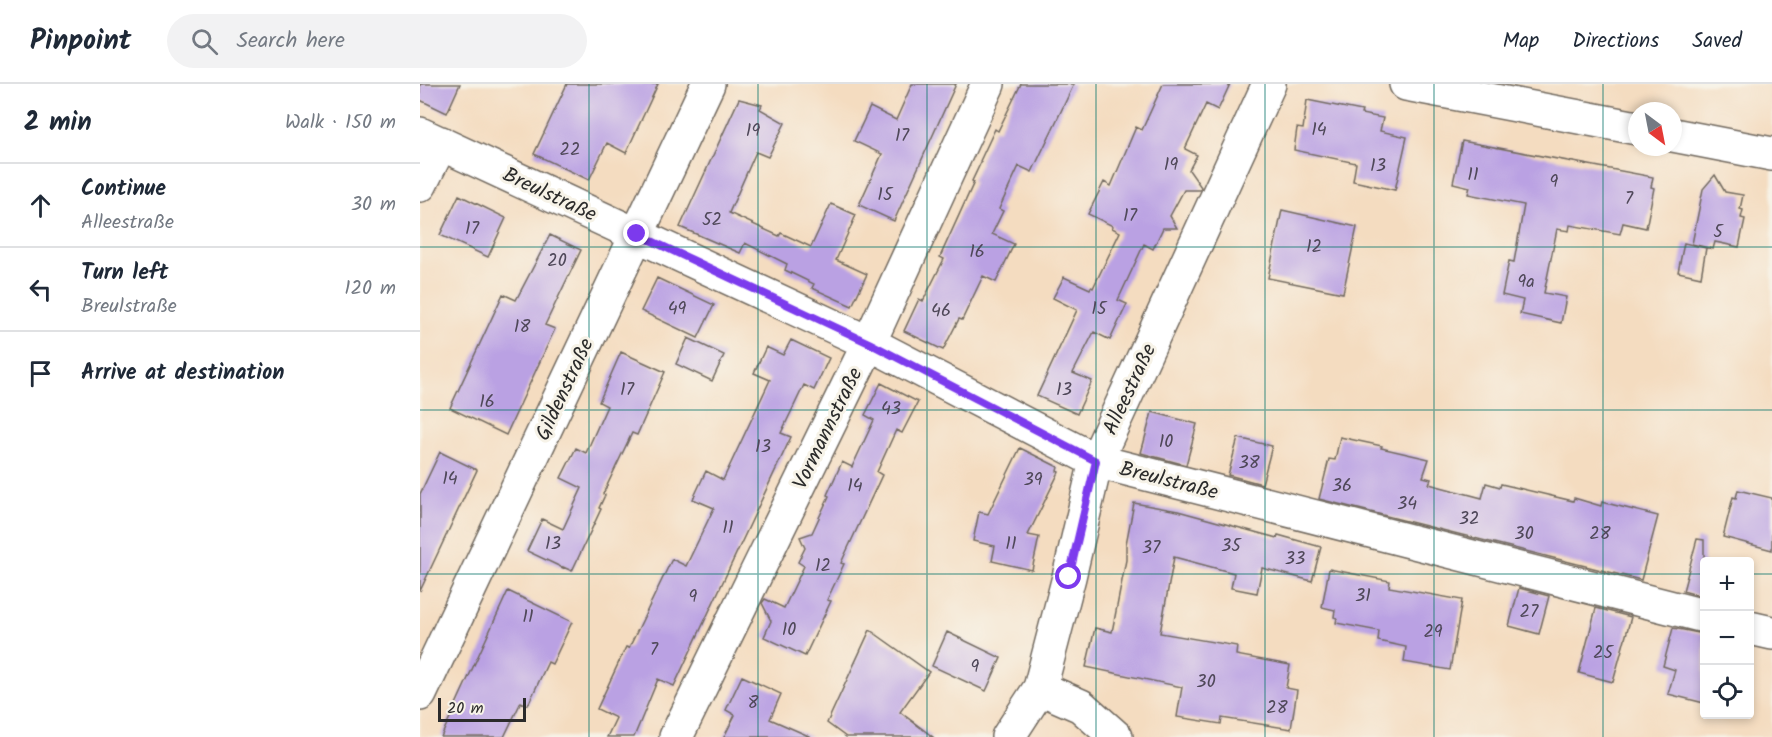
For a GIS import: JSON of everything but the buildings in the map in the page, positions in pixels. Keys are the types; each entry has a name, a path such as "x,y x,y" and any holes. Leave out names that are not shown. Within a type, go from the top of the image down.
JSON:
{"street":[{"name":"Gildenstraße","path":"420,694 708,84"},
{"name":"Vormannstraße","path":"676,737 869,343 988,84"},
{"name":"Alleestraße","path":"1008,737 1040,688 1096,461 1269,84"},
{"path":"1406,84 1628,126"},
{"path":"1682,137 1772,154"},
{"name":"Breulstraße","path":"430,138 869,343 1096,461 1700,615"},
{"path":"420,185 430,138"},
{"path":"1754,629 1772,633"},
{"path":"1040,688 1081,706 1116,737"}],"route":[{"path":"637,234 869,343 1096,461 1069,577"}]}
